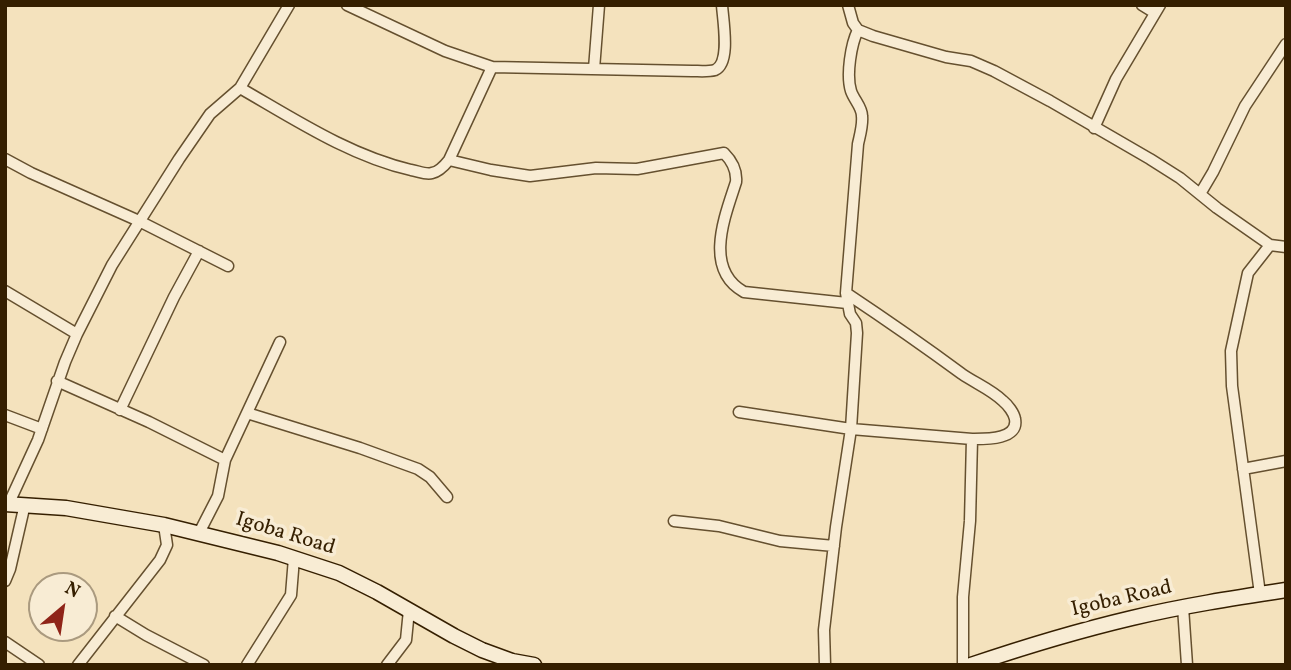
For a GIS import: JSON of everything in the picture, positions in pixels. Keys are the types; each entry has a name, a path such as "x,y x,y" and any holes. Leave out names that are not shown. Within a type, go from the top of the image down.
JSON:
{"street":[{"path":"7,504 41,429 77,334 112,265 210,114 240,88 289,5"},
{"path":"347,5 445,51 492,67 713,71 722,65 725,54 722,5"},
{"path":"594,69 599,5"},
{"path":"848,5 858,30 946,57 971,61 994,71 1051,101 1180,178 1270,246 1286,247"},
{"path":"1094,128 1116,79 1158,9 1142,5"},
{"path":"825,665 824,631 851,429 857,333 846,298 858,144 863,120 849,83 852,47 858,30"},
{"path":"1200,194 1245,106 1286,44"},
{"path":"240,88 354,149 393,166 433,173 449,160 492,67"},
{"path":"449,160 530,176 596,168 637,169 724,153 737,175 720,234 720,253 722,264 734,286 752,293 846,298 1002,400 1015,417 1015,426 1003,436 972,439 851,429 739,412"},
{"path":"5,159 228,266"},
{"path":"1260,594 1232,386 1231,351 1248,273 1270,246"},
{"path":"120,410 199,251"},
{"path":"5,291 77,334"},
{"path":"199,533 218,496 225,460 280,342"},
{"path":"57,381 225,460"},
{"path":"247,413 418,469 430,477 447,497"},
{"path":"5,415 41,429"},
{"path":"963,665 963,597 970,521 972,439"},
{"path":"1244,469 1286,461"},
{"name":"Igoba Road","path":"7,504 65,508 164,525 294,558 339,573 482,650 512,662 534,665"},
{"path":"5,580 25,504"},
{"path":"674,521 719,526 780,541 834,546"},
{"path":"78,665 160,559 167,545 164,525"},
{"path":"247,665 291,595 294,558"},
{"name":"Igoba Road","path":"971,665 1030,645 1132,618 1286,590"},
{"path":"1182,607 1187,665"},
{"path":"387,665 406,640 409,610"},
{"path":"115,616 204,665"},
{"path":"5,642 39,665"}]}
